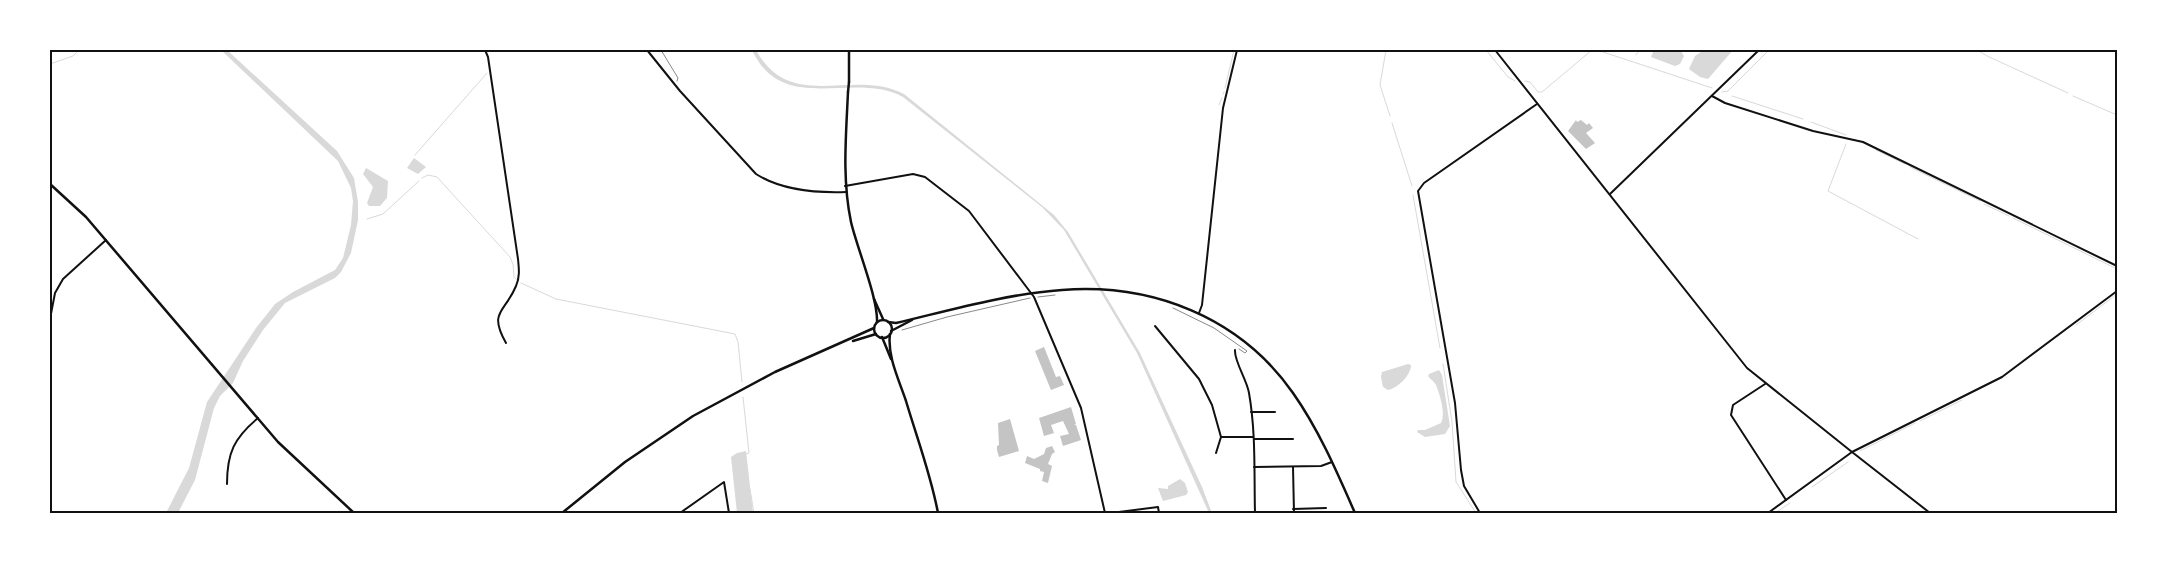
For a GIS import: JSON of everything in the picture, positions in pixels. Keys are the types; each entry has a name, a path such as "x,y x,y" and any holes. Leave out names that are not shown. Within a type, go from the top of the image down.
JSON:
{"main road":[{"path":"562,513 625,462 693,416 775,372 874,328 877,322 871,291 851,222 846,192 849,50"},
{"path":"50,184 86,217 291,455 354,513"},
{"path":"877,322 921,317 1032,296 1092,288 1110,289 1156,297 1198,313 1236,336 1278,374 1304,409 1332,462 1355,513"},
{"path":"871,291 883,320"},
{"path":"882,337 921,317"},
{"path":"888,322 890,332 888,342 938,513"},
{"path":"874,328 876,334"},
{"path":"837,346 876,334 882,337 895,367"}],"street":[{"path":"485,50 488,57 518,259 519,277 515,288 498,317 498,326 506,343"},
{"path":"647,50 676,86 761,177 794,188 846,192"},
{"path":"1198,313 1202,305 1224,108 1238,50"},
{"path":"1495,50 1746,368 1930,513"},
{"path":"1610,194 1759,50"},
{"path":"1712,96 1725,103 1813,131 1863,142 2117,266"},
{"path":"1480,513 1464,486 1455,404 1418,191 1424,183 1538,104"},
{"path":"846,186 912,174 926,177 969,211 1032,296 1061,357 1081,408 1105,513"},
{"path":"50,319 55,294 63,279 106,240"},
{"path":"1768,513 1852,452 2002,377 2117,291"},
{"path":"1155,326 1200,379 1210,398 1221,438 1216,453"},
{"path":"1235,350 1249,391 1254,438 1255,513"},
{"path":"1766,384 1733,406 1731,414 1786,500"},
{"path":"1251,412 1275,412"},
{"path":"227,484 227,462 232,448 258,418"},
{"path":"1221,438 1293,439"},
{"path":"1254,467 1321,466 1332,462"},
{"path":"1293,467 1294,513"},
{"path":"680,513 724,482 729,513"},
{"path":"1111,513 1158,506 1159,513"},
{"path":"1294,509 1326,508"}],"path":[{"path":"661,50 678,78 676,86"},
{"path":"899,331 1032,296"},
{"path":"1168,306 1214,328 1247,351 1245,353 1238,349 1235,350"}],"shaded area":[{"path":"221,50 227,50 337,151 354,178 358,202 358,220 351,253 341,272 335,278 285,303 263,330 243,361 233,383 220,396 214,408 195,480 178,513 166,513 189,468 207,402 256,328 275,304 293,292 335,270 343,258 351,225 353,201 351,188 338,161"},
{"path":"752,50 756,50 770,69 787,80 805,85 884,87 904,94 1054,215 1068,232 1140,353 1202,487 1212,513 1209,513 1137,353 1064,230 1042,207 903,97 884,90 800,87 782,82 765,70"},
{"path":"1654,50 1680,50 1684,56 1680,64 1675,66 1651,57"},
{"path":"1704,50 1733,50 1708,79 1700,77 1689,69 1695,56"},
{"path":"414,158 426,167 418,174 407,168"},
{"path":"366,168 388,181 387,198 380,206 369,206 367,203 373,187 363,174"},
{"path":"1408,364 1411,365 1409,373 1400,384 1388,390 1383,387 1382,372"},
{"path":"1439,370 1442,375 1450,426 1445,434 1425,437 1417,432 1418,430 1425,430 1441,423 1442,419 1443,410 1439,394 1435,384 1428,376"},
{"path":"746,451 753,513 737,513 731,457"},
{"path":"1180,479 1185,483 1188,492 1186,495 1163,501 1158,488 1168,489 1168,486"}],"building":[{"path":"1576,120 1577,122 1581,120 1587,125 1589,123 1593,128 1586,133 1595,143 1586,149 1568,131"},
{"path":"1044,347 1056,377 1060,376 1064,385 1051,390 1035,351"},
{"path":"1071,407 1076,424 1074,425 1076,425 1081,440 1063,446 1060,436 1069,434 1063,421 1051,425 1054,433 1044,436 1039,418"},
{"path":"1010,419 1019,451 999,457 997,450 999,445 998,423"},
{"path":"1052,446 1055,452 1052,454 1048,464 1052,466 1048,483 1042,481 1044,472 1025,463 1027,456 1034,459 1044,454 1046,448"}],"waterway":[{"path":"50,64 73,56 79,50"},
{"path":"1225,88 1234,50"},
{"path":"1386,50 1380,85 1390,116"},
{"path":"1486,50 1508,77 1515,81"},
{"path":"1525,81 1530,82 1538,92 1542,92 1592,50"},
{"path":"1636,55 1640,50"},
{"path":"1722,92 1728,91 1769,50"},
{"path":"1977,50 2068,93"},
{"path":"1603,52 1712,88"},
{"path":"415,155 487,73"},
{"path":"1732,96 1803,119"},
{"path":"2073,96 2117,115"},
{"path":"1219,105 1222,98"},
{"path":"1811,122 1846,135"},
{"path":"1392,123 1412,186"},
{"path":"1846,144 1828,191 1918,239"},
{"path":"1876,150 1905,164"},
{"path":"1910,167 1980,201"},
{"path":"422,178 428,175 437,177 510,257 513,264 514,277 517,280"},
{"path":"367,219 383,214 419,181"},
{"path":"1413,195 1440,348"},
{"path":"1984,204 2009,216"},
{"path":"2013,218 2117,269"},
{"path":"521,283 556,299 735,334 738,342 742,382"},
{"path":"2076,325 2117,294"},
{"path":"1443,364 1452,422 1456,482 1476,513"},
{"path":"743,397 749,453 746,454"},
{"path":"1920,421 1962,400"},
{"path":"1860,451 1915,423"},
{"path":"1812,487 1848,462"},
{"path":"750,489 754,513"},
{"path":"1775,513 1790,503"}]}
